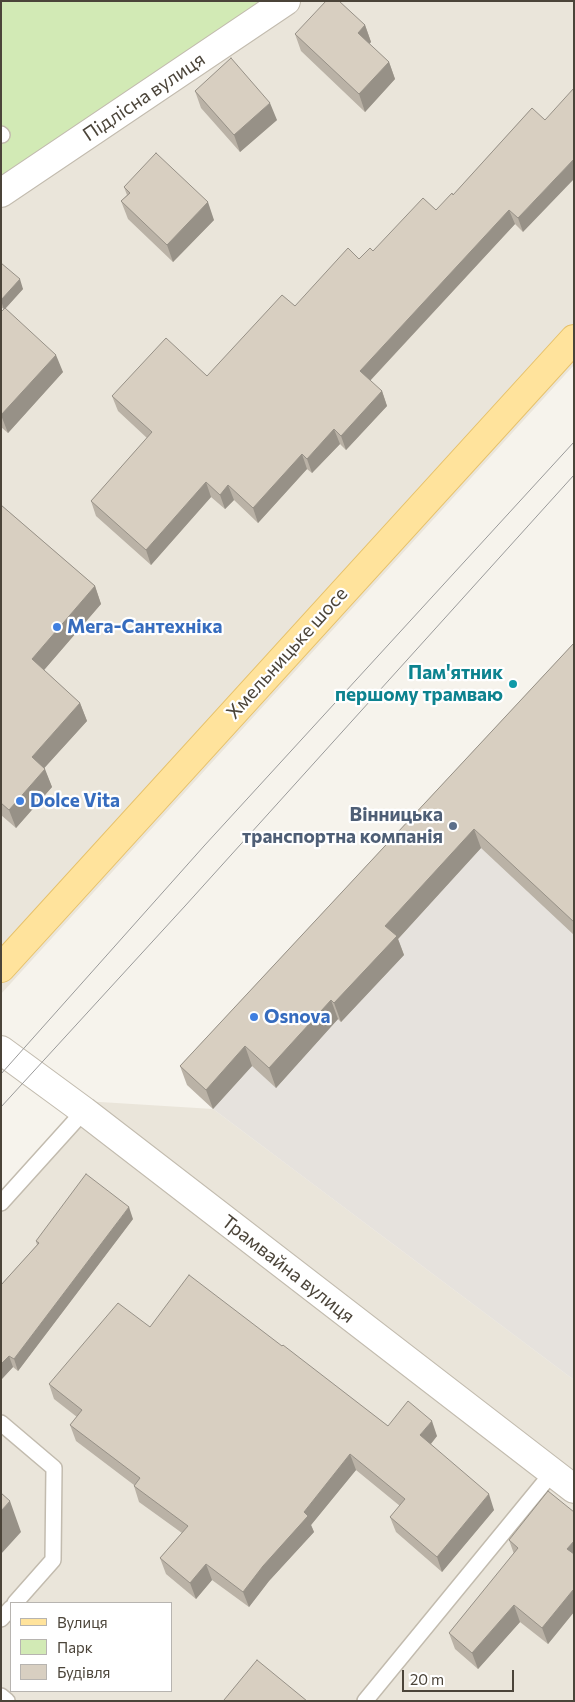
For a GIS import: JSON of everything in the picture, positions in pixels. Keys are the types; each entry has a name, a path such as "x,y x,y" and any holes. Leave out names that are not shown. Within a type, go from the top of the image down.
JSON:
{"main road":[{"name":"Хмельницьке шосе","path":"1,968 574,338"}],"street":[{"name":"Підлісна вулиця","path":"1,193 286,1"},
{"name":"Трамвайна вулиця","path":"1,1050 84,1111 574,1489"}],"lane":[{"path":"1,1202 84,1111"},
{"path":"1,1423 54,1468 53,1560 16,1602"},
{"path":"365,1701 552,1473"},
{"path":"1,1619 10,1609"},
{"path":"1,1696 7,1701"}],"shaded area":[{"path":"286,1 574,1 574,365 1,994 1,193"},
{"path":"574,669 574,1380 213,1109"},
{"path":"84,1101 213,1109 574,1380 574,1701 1,1701 1,1194"}],"green space":[{"path":"1,1 286,1 1,193"}],"building":[{"path":"326,1 339,1 365,25 358,33 389,62 359,94 295,34"},
{"path":"231,58 270,103 234,135 195,91"},
{"path":"574,88 574,159 518,218 509,210 360,371 382,391 341,436 334,429 307,459 302,454 253,508 228,485 220,495 206,482 146,550 91,501 152,432 112,396 166,338 207,376 282,295 295,306 348,248 359,259 370,248 373,251 423,198 436,210 452,193 453,195 532,108 545,120"},
{"path":"156,153 208,202 167,245 121,201 130,193 124,187"},
{"path":"1,263 20,279 1,300"},
{"path":"5,308 56,355 1,415 1,312"},
{"path":"1,505 95,586 32,659 80,703 32,757 45,769 9,810 1,803"},
{"path":"574,643 574,922 474,829 385,926 397,936 334,1003 331,1000 269,1068 245,1046 206,1090 180,1066"},
{"path":"86,1174 129,1207 14,1359 9,1356 1,1364 1,1285 39,1243 36,1241"},
{"path":"189,1275 388,1426 408,1401 432,1421 420,1435 489,1494 437,1557 390,1517 405,1499 350,1454 304,1512 308,1516 263,1566 243,1592 206,1564 190,1583 160,1558 188,1526 134,1486 140,1478 70,1425 82,1410 49,1384 118,1303 150,1327"},
{"path":"548,1491 574,1512 574,1541 567,1549 574,1554 574,1591 542,1628 514,1605 472,1653 449,1633 518,1548 509,1540"},
{"path":"1,1493 10,1501 1,1511"},
{"path":"257,1660 307,1701 225,1701"}],"tram line":[{"path":"1,1074 204,846 574,442"},
{"path":"1,1107 574,475"}],"place":[{"name":"Мега-Сантехніка","path":"57,627"},
{"name":"Пам'ятник першому трамваю","path":"513,684"},
{"name":"Dolce Vita","path":"20,801"},
{"name":"Вінницька транспортна компанія","path":"453,826"},
{"name":"Osnova","path":"254,1017"}]}
